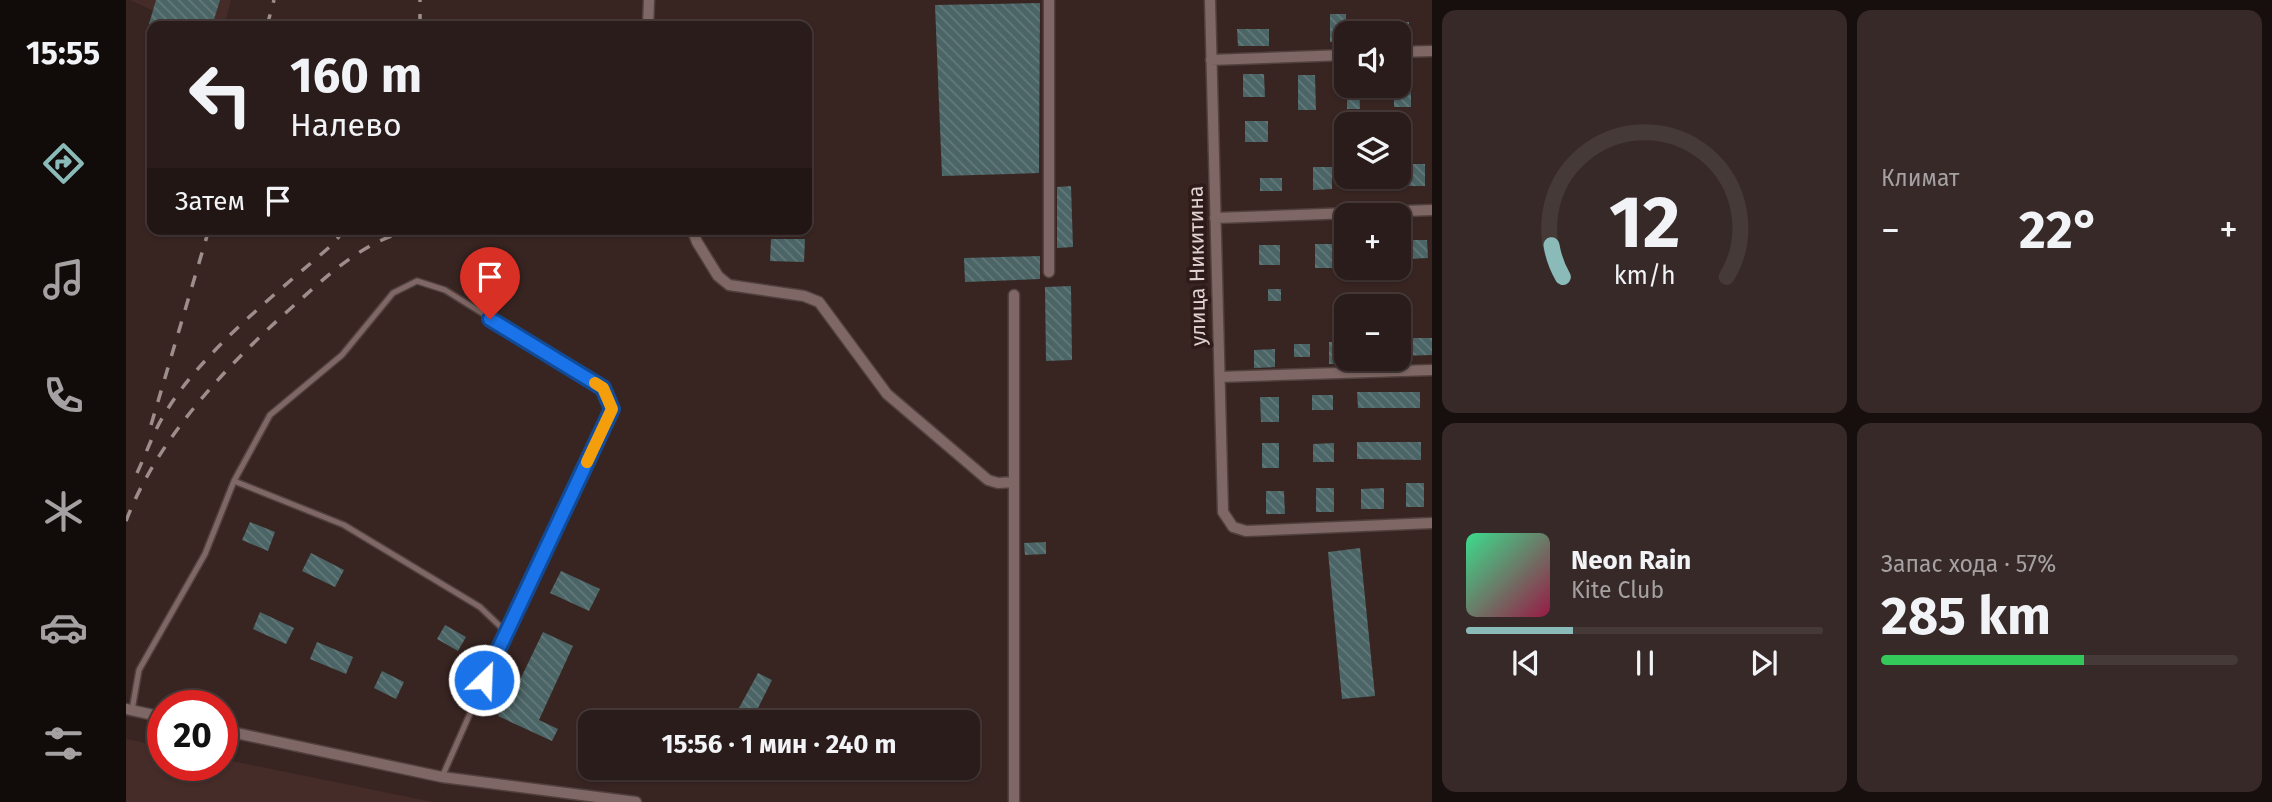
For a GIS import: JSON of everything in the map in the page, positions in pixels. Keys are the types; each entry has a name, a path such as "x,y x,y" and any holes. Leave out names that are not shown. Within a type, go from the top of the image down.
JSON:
{"street":[{"path":"648,21 649,0"},
{"path":"1049,0 1049,272"},
{"name":"улица Никитина","path":"1210,0 1223,512 1233,527 1247,531 1432,523"},
{"path":"1411,52 1432,51"},
{"path":"1211,60 1334,55"},
{"path":"1215,218 1432,210"},
{"path":"694,235 718,276 729,285 804,296 819,302 887,394 988,480 999,483 1014,482"},
{"path":"1014,295 1014,802"},
{"path":"1220,377 1432,370"},
{"path":"129,710 147,714"},
{"path":"238,733 442,777 636,802"}],"lane":[{"path":"129,710 139,670 205,554 234,481 270,415 342,355 393,293 417,281 445,290 603,388 612,409 506,632 442,777"},
{"path":"234,481 344,525 480,607 506,632"}],"shaded area":[{"path":"130,0 231,0 225,21 176,21"},
{"path":"126,739 147,744 147,781 238,781 238,762 433,802 126,802"}],"building":[{"path":"156,0 220,0 214,21 150,21"},
{"path":"1040,3 1039,173 942,176 935,5"},
{"path":"1330,14 1346,14 1346,21 1334,21 1334,42 1330,42"},
{"path":"1237,29 1269,29 1269,46 1238,46"},
{"path":"1243,74 1264,74 1265,97 1243,97"},
{"path":"1298,75 1315,75 1316,110 1298,110"},
{"path":"1347,98 1360,98 1360,109 1347,109"},
{"path":"1394,98 1411,98 1411,107 1394,107"},
{"path":"1245,121 1268,121 1268,142 1245,142"},
{"path":"1411,164 1425,164 1425,186 1411,186"},
{"path":"1313,167 1332,167 1332,189 1313,190"},
{"path":"1260,178 1282,178 1282,191 1260,191"},
{"path":"1071,186 1073,247 1057,248 1057,187"},
{"path":"771,239 805,239 804,262 770,261"},
{"path":"1411,240 1427,240 1428,258 1411,259"},
{"path":"1315,244 1334,244 1334,268 1315,268"},
{"path":"1259,245 1280,245 1280,265 1259,265"},
{"path":"1040,256 1040,279 965,282 964,258"},
{"path":"1071,286 1072,360 1046,361 1045,287"},
{"path":"1268,289 1281,289 1281,301 1268,301"},
{"path":"1411,338 1432,338 1432,355 1411,356"},
{"path":"1329,342 1334,342 1334,364 1329,364"},
{"path":"1294,344 1310,344 1310,357 1294,357"},
{"path":"1275,349 1275,367 1254,368 1254,350"},
{"path":"1357,392 1420,392 1420,408 1358,408"},
{"path":"1312,395 1333,395 1333,410 1312,410"},
{"path":"1260,397 1279,397 1279,422 1261,422"},
{"path":"1357,442 1421,442 1421,460 1357,459"},
{"path":"1262,443 1279,443 1279,468 1262,468"},
{"path":"1334,443 1334,462 1313,462 1313,444"},
{"path":"1406,483 1424,483 1424,507 1406,507"},
{"path":"1316,488 1334,488 1334,512 1316,512"},
{"path":"1384,488 1384,509 1361,509 1361,489"},
{"path":"1266,491 1284,491 1285,514 1266,514"},
{"path":"250,522 275,532 268,551 242,540"},
{"path":"1046,542 1046,554 1025,555 1024,543"},
{"path":"1360,548 1375,696 1342,699 1328,552"},
{"path":"311,553 344,570 335,587 302,571"},
{"path":"561,571 600,589 589,611 550,593"},
{"path":"260,612 294,628 286,644 253,629"},
{"path":"445,625 466,637 458,651 437,639"},
{"path":"543,632 573,646 539,720 558,729 552,741 498,716 513,684 517,686"},
{"path":"317,642 353,657 346,674 310,659"},
{"path":"382,671 404,682 396,699 374,688"},
{"path":"758,673 772,680 758,708 761,710 738,710"}],"railway":[{"path":"268,21 274,0"},
{"path":"420,0 420,21"},
{"path":"151,425 207,235"},
{"path":"137,473 164,415 198,369 241,324 340,235"},
{"path":"126,521 157,459 177,429 223,374 273,324 346,261 394,235"}],"slow traffic":[{"path":"587,462 612,409 603,388 595,383"}],"route":[{"path":"484,680 612,409 603,388 490,319"}]}
